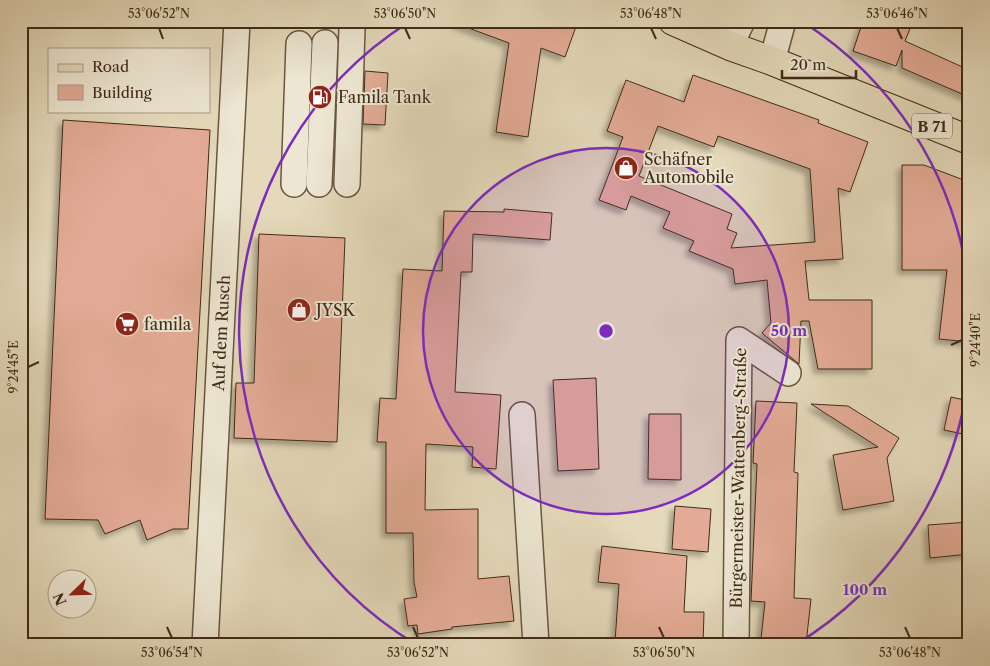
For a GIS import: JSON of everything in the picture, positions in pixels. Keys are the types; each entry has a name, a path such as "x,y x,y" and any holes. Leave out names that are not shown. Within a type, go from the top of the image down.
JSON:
{"main road":[{"name":"B 71","path":"673,21 730,46 969,140"}],"street":[{"name":"Auf dem Rusch","path":"204,645 237,21"},
{"path":"730,46 742,21"},
{"path":"772,61 783,21"},
{"path":"347,184 352,28"},
{"path":"319,184 324,43"},
{"path":"294,184 299,44"},
{"name":"Bürgermeister-Wattenberg-Straße","path":"736,645 739,340 788,373"},
{"path":"522,414 536,645"}],"building":[{"path":"456,21 578,21 565,57 541,48 528,137 496,132 509,43 455,23"},
{"path":"863,21 871,21 889,27 891,21 913,21 905,41 969,70 969,97 902,68 902,50 896,66 853,51"},
{"path":"365,71 388,73 385,125 363,124"},
{"path":"693,75 819,120 818,123 868,142 850,192 838,188 843,259 805,261 809,300 872,300 872,369 818,369 809,321 801,321 799,364 762,333 771,323 767,280 735,284 733,269 689,251 694,241 663,228 670,212 631,196 626,210 599,200 623,137 607,131 626,80 684,102","holes":["658,126 714,147 718,136 810,169 815,242 731,248 737,233 727,229 732,214 639,176"]},
{"name":"famila","path":"63,120 210,130 188,529 173,529 147,540 140,520 105,534 98,520 45,519"},
{"path":"902,165 924,165 969,182 969,342 939,339 947,270 902,270"},
{"path":"504,209 552,213 550,240 473,234 472,272 461,272 455,392 501,395 496,469 472,467 473,447 426,444 425,510 478,509 478,579 509,576 514,621 452,627 452,629 418,634 417,625 408,626 404,599 417,597 414,582 413,533 386,533 386,442 377,442 380,398 396,399 403,269 442,271 444,211 504,212"},
{"name":"JYSK","path":"259,234 345,238 337,442 234,438 236,383 254,383"},
{"path":"596,378 599,469 558,471 553,380"},
{"path":"951,397 969,401 963,434 944,430"},
{"path":"756,401 797,403 794,472 798,473 794,598 811,599 806,644 761,639 765,602 751,601 757,464 753,463"},
{"path":"811,404 848,406 899,438 887,458 894,501 843,510 833,455 878,447"},
{"path":"649,414 681,414 681,480 648,479"},
{"path":"675,506 711,509 708,552 672,549"},
{"path":"969,522 969,554 930,558 928,525"},
{"path":"602,546 687,556 684,612 704,612 703,645 644,645 615,642 619,584 598,582"}],"place":[{"name":"Famila Tank","path":"320,97"},
{"name":"Schäfner Automobile","path":"626,168"},
{"name":"JYSK","path":"299,310"},
{"name":"famila","path":"127,324"}]}
